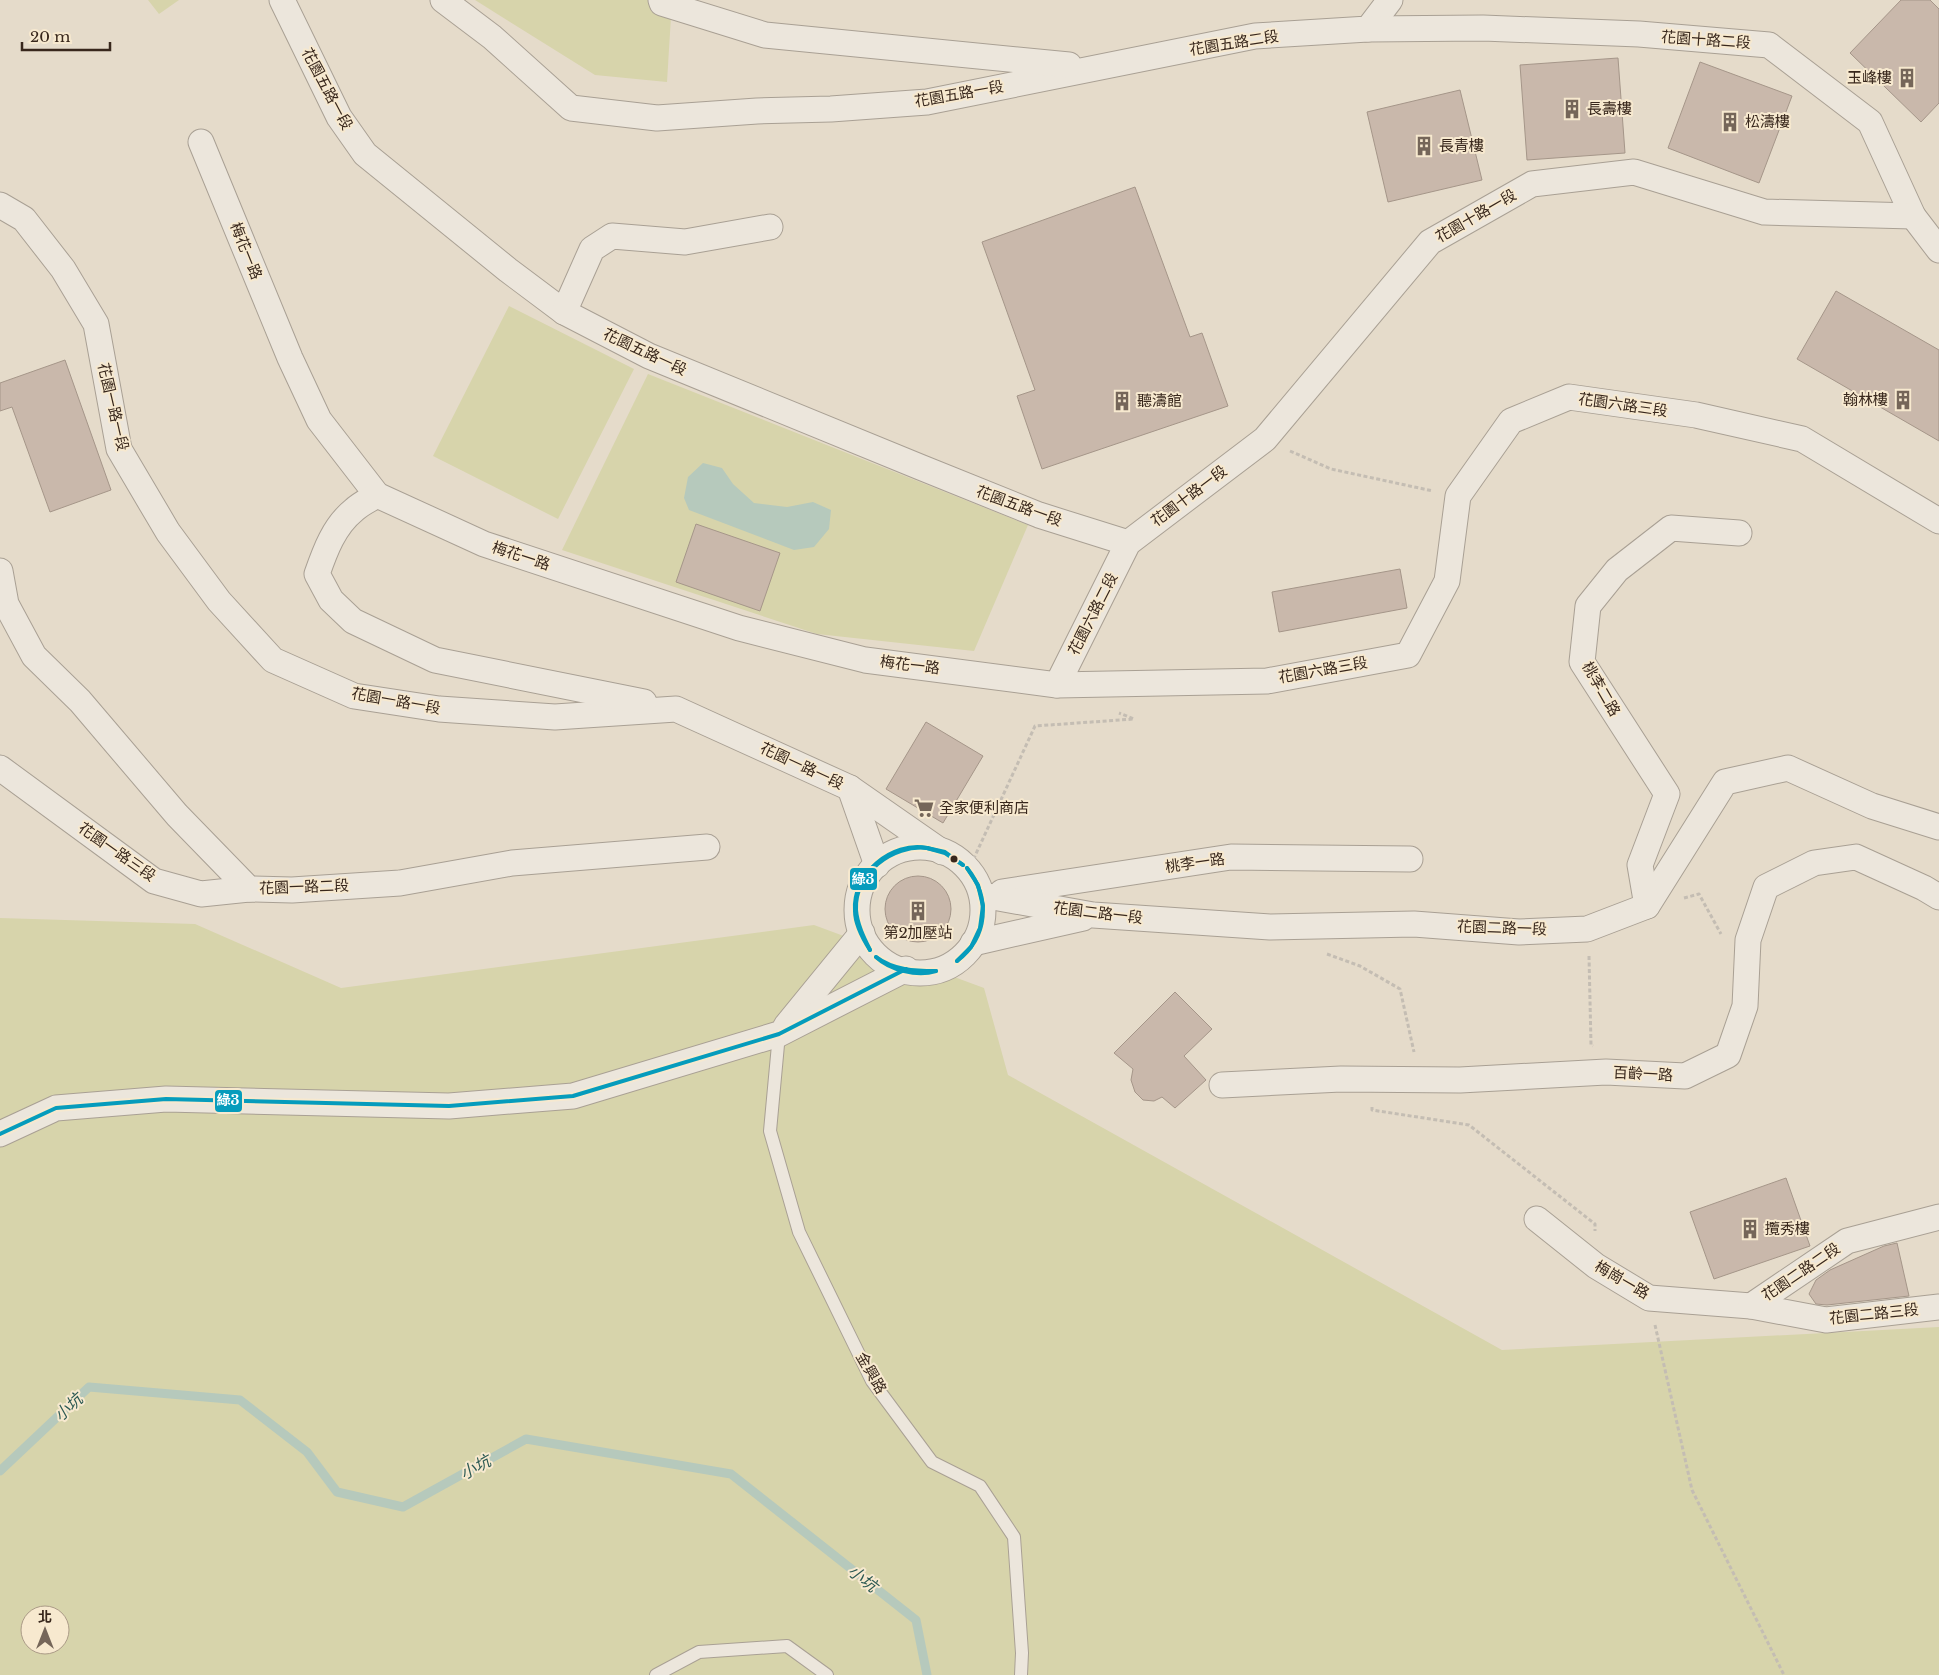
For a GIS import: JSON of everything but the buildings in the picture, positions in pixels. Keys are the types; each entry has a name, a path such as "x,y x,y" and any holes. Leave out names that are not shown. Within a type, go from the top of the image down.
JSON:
{"street":[{"name":"花園五路一段","path":"282,0 338,118 365,154 508,270 564,312 649,356 920,468 1039,515 1128,543"},
{"name":"花園五路一段","path":"443,0 492,37 571,108 657,118 927,102 1095,68"},
{"path":"661,0 662,3 765,35 1095,68"},
{"path":"1368,29 1390,0"},
{"name":"花園十路二段","path":"1368,29 1483,28 1639,34 1769,45 1870,122 1912,216 1939,250"},
{"name":"花園五路二段","path":"1095,68 1255,36 1368,29"},
{"name":"梅花一路","path":"201,142 290,358 319,420 377,495 484,544 739,628 865,660 1057,685"},
{"name":"花園十路一段","path":"1128,543 1265,440 1430,242 1532,184 1634,172 1764,212 1912,216"},
{"name":"花園一路一段","path":"0,205 24,219 63,269 96,324 119,449 168,532 219,601 272,660 354,696 439,709 555,717 676,709 850,788 942,852"},
{"path":"564,312 592,249 612,236 685,242 770,227"},
{"name":"花園六路三段","path":"1057,685 1267,681 1408,655 1447,581 1458,496 1511,421 1569,398 1696,415 1802,440 1939,521"},
{"path":"377,495 353,510 336,530 324,551 317,574 331,600 353,621 435,660 676,709"},
{"name":"桃李二路","path":"1647,906 1640,865 1667,794 1582,662 1588,606 1617,570 1671,528 1739,533"},
{"name":"花園六路二段","path":"1057,685 1128,543"},
{"name":"花園一路二段","path":"0,571 6,604 34,656 80,701 177,816 249,889 292,890 400,883 512,863 707,847"},
{"name":"花園一路三段","path":"0,768 154,881 201,894 249,889"},
{"path":"1647,906 1725,782 1788,768 1872,806 1939,827"},
{"path":"850,788 877,865"},
{"path":"925,846 957,858 968,871 976,880 982,895 984,910 981,928 961,959 945,969 926,974 886,965 871,952 855,915 856,896 863,878 890,853 907,847 925,846"},
{"name":"桃李一路","path":"982,895 1231,858 1410,859"},
{"name":"百齡一路","path":"1222,1085 1341,1078 1460,1080 1606,1072 1684,1076 1728,1055 1745,1006 1748,940 1766,887 1814,863 1856,858 1939,897"},
{"name":"花園二路一段","path":"982,895 1093,915 1270,927 1414,924 1520,932 1587,929 1647,906"},
{"path":"973,943 1093,915"},
{"path":"779,1034 862,933"},
{"path":"0,1134 56,1108 166,1099 449,1106 573,1096 779,1034 906,970"},
{"name":"花園二路二段","path":"1751,1306 1847,1241 1939,1217"},
{"name":"梅崗一路","path":"1537,1220 1596,1266 1649,1298 1751,1306"},
{"name":"花園二路三段","path":"1751,1306 1826,1320 1939,1307"}],"lane":[{"name":"金興路","path":"779,1034 770,1131 799,1232 872,1381 932,1462 980,1486 1014,1537 1022,1654 1021,1675"},
{"path":"656,1675 699,1652 787,1646 827,1675"}],"path":[{"path":"1265,440 1331,469 1458,496"},
{"path":"968,871 1035,726 1134,719 1117,712"},
{"path":"1647,906 1700,894 1723,937"},
{"path":"1319,951 1360,966 1400,989 1415,1055 1417,1080"},
{"path":"1589,955 1591,1045 1598,1050"},
{"path":"1374,1079 1372,1110 1469,1125 1595,1224 1596,1266"},
{"path":"1649,1298 1692,1490 1784,1675"}],"shaded area":[{"path":"148,0 179,0 159,14"},
{"path":"475,0 672,0 667,82 595,75"},
{"path":"509,306 634,369 558,519 433,456"},
{"path":"648,374 1028,525 974,651 817,634 562,550"},
{"path":"703,463 722,468 733,484 754,503 787,507 813,502 831,510 829,529 814,547 794,550 689,510 684,498 688,477"},
{"path":"0,918 195,924 341,988 814,925 984,988 1008,1075 1502,1350 1939,1327 1939,1675 0,1675"}],"waterway":[{"name":"小坑","path":"0,1471 89,1387 240,1400 307,1452 337,1492 403,1507 526,1439 731,1474 916,1620 927,1675"}],"transit line":[{"name":"綠3","path":"870,950 855,916 856,897 860,885 867,873 888,855 914,847 927,848"},
{"name":"綠3","path":"870,950 861,931 856,910 861,884 869,873 889,856 914,848 927,848"},
{"name":"綠3","path":"927,848 945,852 963,865"},
{"name":"綠3","path":"927,848 945,853 963,865"},
{"name":"綠3","path":"957,961 971,947 980,928 983,906 978,885 967,868"},
{"name":"綠3","path":"957,961 975,941 983,917 983,904 980,892 967,868"},
{"name":"綠3","path":"876,957 890,965 905,969 936,971"},
{"name":"綠3","path":"876,957 889,966 912,973 936,971"},
{"name":"綠3","path":"0,1134 56,1108 166,1099 449,1106 573,1096 779,1034 906,969"}],"place":[{"name":"玉峰樓","path":"1907,78"},
{"name":"長壽樓","path":"1572,109"},
{"name":"松濤樓","path":"1730,122"},
{"name":"長青樓","path":"1424,146"},
{"name":"翰林樓","path":"1903,400"},
{"name":"聽濤館","path":"1122,401"},
{"name":"全家便利商店","path":"924,808"},
{"name":"第2加壓站","path":"918,911"},
{"name":"攬秀樓","path":"1750,1229"}]}
